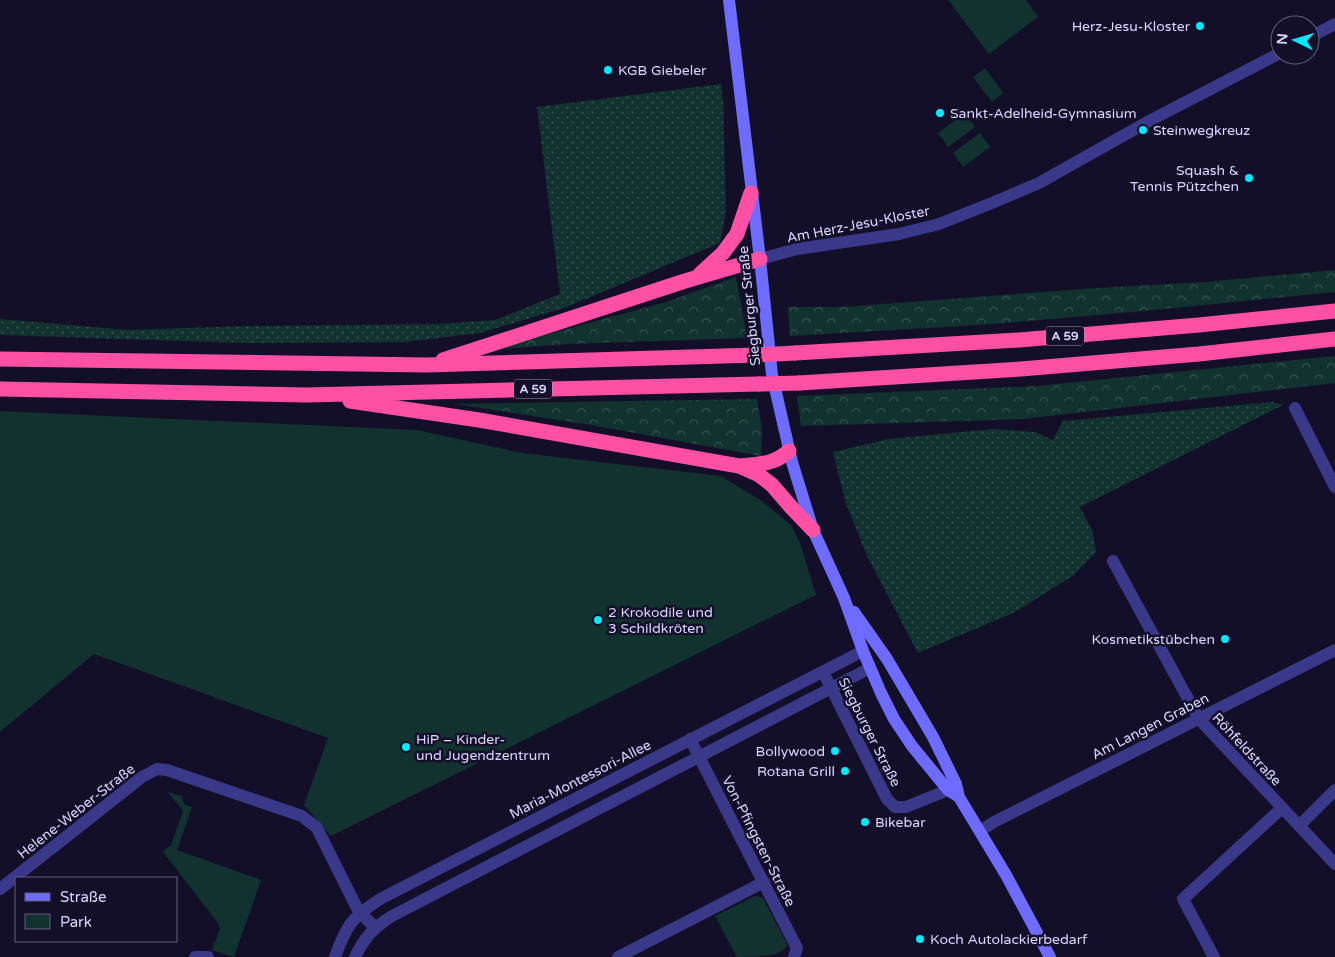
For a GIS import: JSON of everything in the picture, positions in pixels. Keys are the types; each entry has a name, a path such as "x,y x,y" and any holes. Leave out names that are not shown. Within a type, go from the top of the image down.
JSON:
{"highway":[{"path":"695,278 723,253 737,234 751,193"},
{"path":"427,365 695,278 760,259"},
{"name":"A 59","path":"0,359 427,365 756,355 1019,340 1199,325 1335,311"},
{"name":"A 59","path":"0,388 307,395 759,384 1021,369 1199,354 1335,339"},
{"path":"307,395 480,420 739,466 772,485 813,530"},
{"path":"739,466 772,462 781,458 789,451"}],"main road":[{"name":"Siegburger Straße","path":"729,0 772,375 789,451 813,530 844,598 863,652 894,719 912,746 952,787 959,797 1006,875 1050,957"},
{"name":"Siegburger Straße","path":"844,598 887,659 933,737 952,787"},
{"name":"Siegburger Straße","path":"870,668 887,659"}],"street":[{"path":"1320,32 1335,24"},
{"name":"Am Herz-Jesu-Kloster","path":"760,259 797,249 899,234 939,224 1039,183 1151,120 1270,58"},
{"path":"1295,408 1335,487"},
{"name":"Röhfeldstraße","path":"1113,561 1199,719 1335,864"},
{"name":"Am Langen Graben","path":"980,831 994,822 1335,650"},
{"name":"Maria-Montessori-Allee","path":"335,957 345,932 359,912 382,898 863,652"},
{"path":"355,957 375,927 397,914 870,668"},
{"name":"Siegburger Straße","path":"823,672 887,799 895,807 906,807 952,787"},
{"name":"Von-Pfingsten-Straße","path":"690,739 797,948 794,957"},
{"name":"Helene-Weber-Straße","path":"15,877 142,777 157,769 167,770 302,816 317,828 359,912 375,927"},
{"path":"1299,826 1335,790"},
{"path":"1214,957 1183,900 1282,808"},
{"name":"Helene-Weber-Straße","path":"0,889 15,877"},
{"path":"618,957 764,882"},
{"path":"195,957 208,957"}],"green space":[{"path":"948,0 1026,0 1038,17 989,54"},
{"path":"985,68 1003,93 992,102 973,77"},
{"path":"721,84 726,212 720,243 564,308 480,333 405,342 247,343 0,335 0,319 128,330 247,326 439,324 495,320 560,294 537,107"},
{"path":"965,113 975,127 948,147 938,133"},
{"path":"980,133 990,147 963,167 953,153"},
{"path":"1335,270 1335,292 980,325 790,336 788,307 842,307 1206,282"},
{"path":"736,277 747,338 567,344 490,350 666,302"},
{"path":"1335,356 1335,383 1024,419 801,426 797,396 1037,386"},
{"path":"757,399 762,429 761,456 591,425 455,404"},
{"path":"1272,402 1283,405 1080,507 1092,530 1096,552 1074,575 1013,613 918,653 867,556 846,504 833,452 889,439 993,429 1035,432 1053,440 1063,421"},
{"path":"0,411 417,430 522,453 721,476 762,501 791,525 800,543 816,595 331,836 304,805 328,738 94,654 0,732"},
{"path":"168,792 181,796 185,805 192,807 177,850 261,880 234,957 212,950 220,928 218,923 163,852 171,845 183,811"},
{"path":"755,896 763,898 787,944 781,952 775,954 737,957 715,916"}],"place":[{"name":"Herz-Jesu-Kloster","path":"1200,26"},
{"name":"KGB Giebeler","path":"608,70"},
{"name":"Sankt-Adelheid-Gymnasium","path":"940,113"},
{"name":"Steinwegkreuz","path":"1143,130"},
{"name":"Squash & Tennis Pützchen","path":"1249,178"},
{"name":"2 Krokodile und 3 Schildkröten","path":"598,620"},
{"name":"Kosmetikstübchen","path":"1225,639"},
{"name":"HiP – Kinder- und Jugendzentrum","path":"406,747"},
{"name":"Bollywood","path":"835,751"},
{"name":"Rotana Grill","path":"845,771"},
{"name":"Bikebar","path":"865,822"},
{"name":"Koch Autolackierbedarf","path":"920,939"}]}
